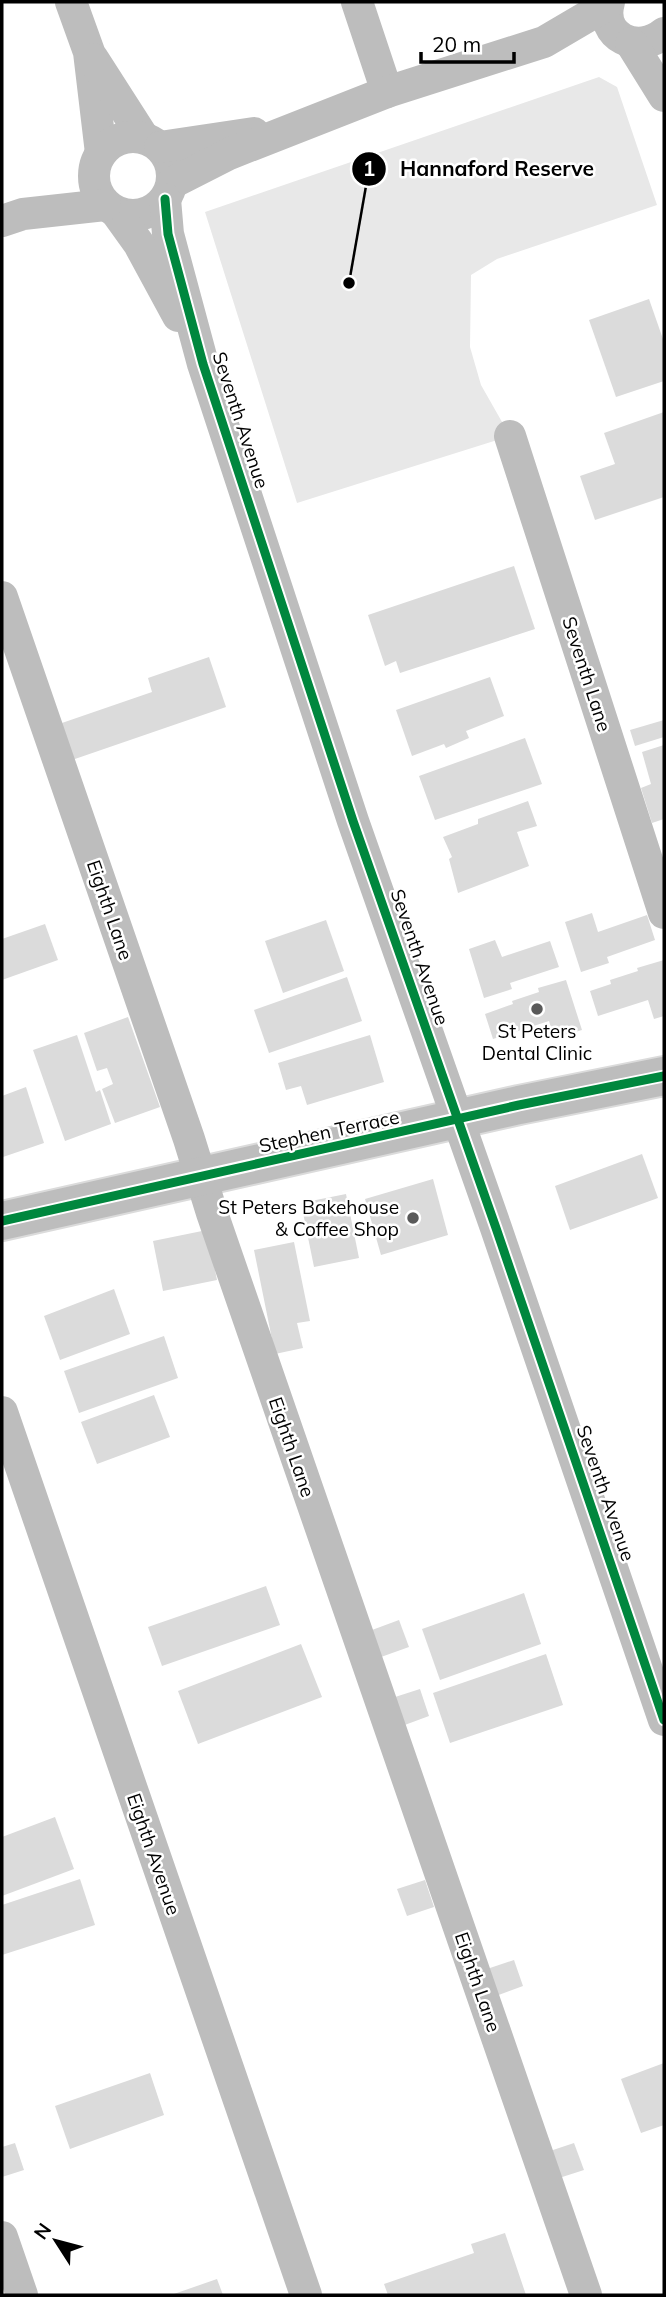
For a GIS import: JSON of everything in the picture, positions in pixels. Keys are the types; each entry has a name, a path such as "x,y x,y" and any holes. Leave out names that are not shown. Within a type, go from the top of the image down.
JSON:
{"main road":[{"name":"Stephen Terrace","path":"2,1221 519,1105 664,1076"}],"street":[{"path":"71,2 89,52 98,161 94,183 98,195 111,209 129,216 143,215 156,209 169,191 229,154 387,92 544,42 608,3 609,23 626,40 664,96"},
{"path":"357,2 387,92"},
{"path":"544,42 626,40 642,44 664,39"},
{"path":"89,52 152,142 168,157 172,170 169,191"},
{"path":"13,217 98,161 113,142 127,137 152,142 297,128"},
{"name":"Seventh Avenue","path":"169,191 168,234 203,364 354,821 664,1720"},
{"path":"13,217 111,209"},
{"name":"Seventh Avenue","path":"111,209 139,244 203,364"},
{"name":"Seventh Lane","path":"510,436 664,913"},
{"name":"Eighth Lane","path":"2,597 586,2295"},
{"name":"Eighth Avenue","path":"2,1412 306,2295"},
{"path":"2,2237 22,2295"}],"shaded area":[{"path":"599,77 617,87 657,205 497,259 471,275 470,347 481,385 510,436 297,503 205,212"}],"building":[{"path":"649,299 664,342 664,381 616,397 589,320"},
{"path":"664,412 664,497 595,520 580,476 615,464 604,433"},
{"path":"514,566 535,629 400,673 396,661 385,666 368,615"},
{"path":"209,657 226,707 72,760 59,724 152,692 148,678"},
{"path":"490,677 504,716 466,731 469,738 446,748 444,744 412,756 396,710"},
{"path":"664,720 664,737 635,746 630,730"},
{"path":"525,738 542,784 435,820 419,776"},
{"path":"664,745 664,819 652,823 641,788 651,784 642,752"},
{"path":"528,801 537,826 517,832 529,866 458,893 449,859 452,857 443,837 478,824 478,819"},
{"path":"592,913 598,932 647,915 655,940 607,957 609,963 581,972 565,922"},
{"path":"326,920 344,971 283,993 265,941"},
{"path":"45,924 58,960 2,980 2,939"},
{"path":"495,940 502,957 550,941 559,967 510,983 512,989 484,998 469,949"},
{"path":"664,960 664,1016 654,1019 648,1000 598,1016 590,991 611,984 610,980 638,971 637,968"},
{"path":"347,977 362,1021 269,1053 254,1010"},
{"name":"St Peters Dental Clinic","path":"566,980 582,1030 554,1038 549,1021 493,1039 485,1014 539,992 538,988"},
{"path":"128,1017 160,1107 115,1123 102,1089 113,1084 107,1068 97,1071 84,1033"},
{"path":"77,1035 96,1092 100,1090 111,1124 65,1141 33,1050"},
{"path":"370,1035 384,1082 307,1105 301,1086 286,1090 278,1063"},
{"path":"26,1087 44,1143 3,1157 2,1096"},
{"path":"642,1154 658,1198 570,1230 555,1186"},
{"path":"433,1179 448,1235 381,1255 365,1199"},
{"path":"346,1194 359,1258 314,1267 301,1203"},
{"path":"207,1230 217,1280 163,1291 153,1241"},
{"path":"294,1242 310,1321 297,1323 303,1348 275,1354 254,1250"},
{"path":"114,1289 130,1334 60,1360 44,1316"},
{"path":"164,1336 178,1378 79,1413 64,1371"},
{"path":"154,1395 170,1437 97,1464 81,1422"},
{"path":"266,1586 280,1625 162,1666 148,1627"},
{"path":"524,1593 541,1644 440,1680 422,1629"},
{"path":"399,1620 409,1647 381,1657 372,1630"},
{"path":"301,1644 322,1697 198,1744 178,1691"},
{"path":"546,1654 563,1705 450,1743 433,1693"},
{"path":"420,1689 429,1716 402,1726 392,1698"},
{"path":"55,1817 74,1869 2,1896 2,1837"},
{"path":"80,1879 95,1925 2,1955 2,1905"},
{"path":"425,1880 434,1907 407,1916 397,1889"},
{"path":"514,1960 523,1986 496,1996 487,1969"},
{"path":"664,2063 664,2125 641,2133 621,2079"},
{"path":"150,2073 164,2115 70,2149 55,2106"},
{"path":"15,2143 24,2170 2,2177 2,2147"},
{"path":"574,2143 584,2170 556,2179 547,2152"},
{"path":"505,2233 526,2295 388,2295 384,2284 474,2253 471,2244"},
{"path":"217,2279 223,2295 171,2295"}],"cycle path":[{"path":"165,199 168,234 203,364 353,821 664,1720"},
{"path":"2,1221 519,1105 664,1076"}],"place":[{"name":"Hannaford Reserve","path":"349,283"},
{"name":"St Peters Dental Clinic","path":"537,1009"},
{"name":"St Peters Bakehouse & Coffee Shop","path":"413,1218"}]}
